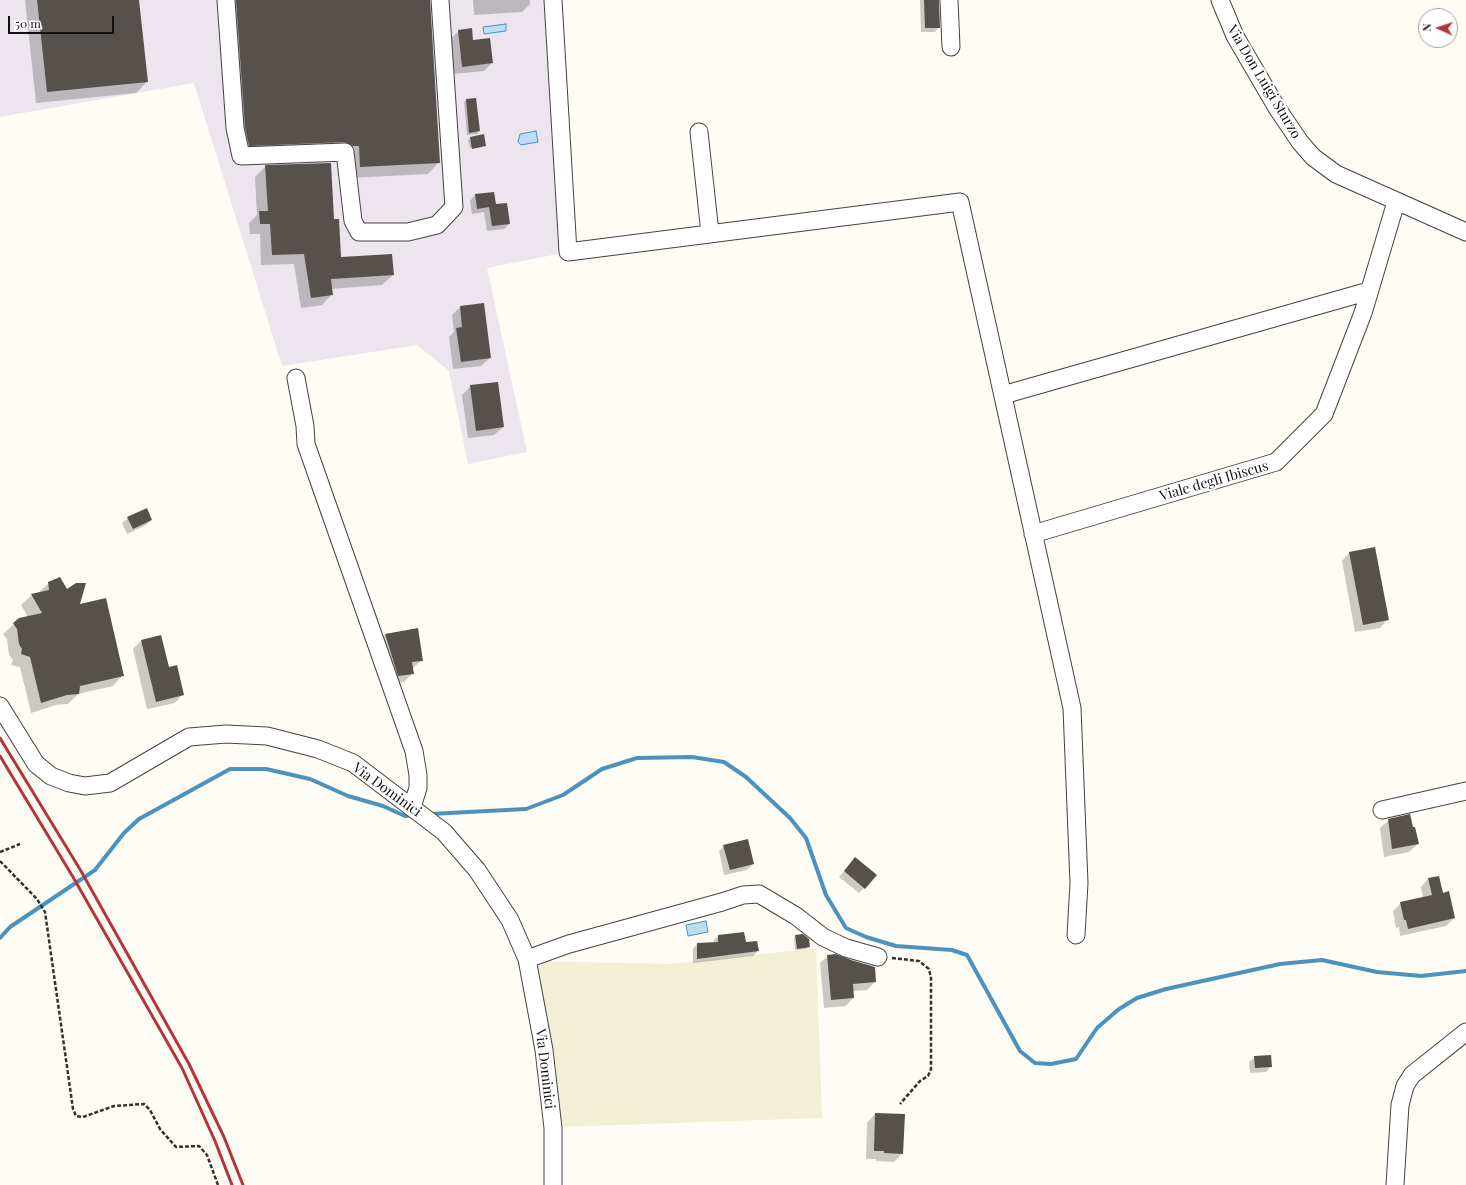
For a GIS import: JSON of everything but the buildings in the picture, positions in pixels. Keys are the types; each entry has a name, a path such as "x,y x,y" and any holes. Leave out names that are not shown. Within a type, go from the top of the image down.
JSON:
{"street":[{"path":"226,0 235,128 241,156 345,152 352,221 359,232 408,232 437,225 454,207 440,0"},
{"path":"554,0 568,252 960,202 1072,708 1079,883 1076,936"},
{"path":"949,0 951,47"},
{"name":"Via Don Luigi Sturzo","path":"1220,0 1235,36 1277,108 1300,142 1322,165 1336,174 1396,202 1466,232"},
{"path":"699,132 710,233"},
{"name":"Viale degli Ibiscus","path":"1033,534 1276,462 1324,414 1363,313 1396,202"},
{"path":"1003,396 1369,291"},
{"path":"296,378 305,426 306,444 414,751 418,775 418,812"},
{"name":"Via Dominici","path":"0,706 36,764 51,776 69,783 85,786 110,783 189,737 226,734 267,736 318,749 353,764 444,832 477,870 510,920 527,959 544,1050 553,1128 553,1185"},
{"path":"1382,810 1466,791"},
{"path":"527,959 569,944 743,895 759,894 796,916 823,937 846,948 878,957"},
{"path":"1395,1185 1400,1105 1405,1086 1412,1075 1466,1032"}],"path":[{"path":"0,852 20,844"},
{"path":"0,861 37,899 45,912 73,1109 76,1116 83,1117 114,1106 144,1104 150,1110 160,1129 176,1147 199,1146 207,1155 218,1185"},
{"path":"878,957 905,958 919,961 929,968 932,978 932,1068 928,1076 920,1081 900,1104"}],"shaded area":[{"path":"0,0 553,0 568,252 487,268 527,452 468,464 449,371 417,345 282,366 194,83 0,117"},
{"path":"816,948 822,1118 557,1127 533,961 670,964"}],"water":[{"path":"506,24 506,31 484,34 483,27"},
{"path":"536,131 538,142 521,145 518,142 520,134"},
{"path":"706,921 708,932 688,936 686,925"}],"waterway":[{"path":"430,814 526,809 563,795 602,769 637,758 692,757 724,762 746,777 790,818 806,838 826,895 846,928 866,937 896,946 952,950 967,955 1020,1051 1035,1063 1051,1064 1076,1059 1097,1028 1119,1009 1137,998 1166,989 1280,964 1322,960 1377,972 1421,976 1466,971"},
{"path":"0,938 10,927 95,870 124,833 139,819 230,769 266,769 310,779 348,796 383,806 405,816 414,815"}],"railway":[{"path":"0,738 81,871 189,1064 224,1137 243,1185"},
{"path":"0,756 73,877 182,1068 215,1141 232,1185"}]}
